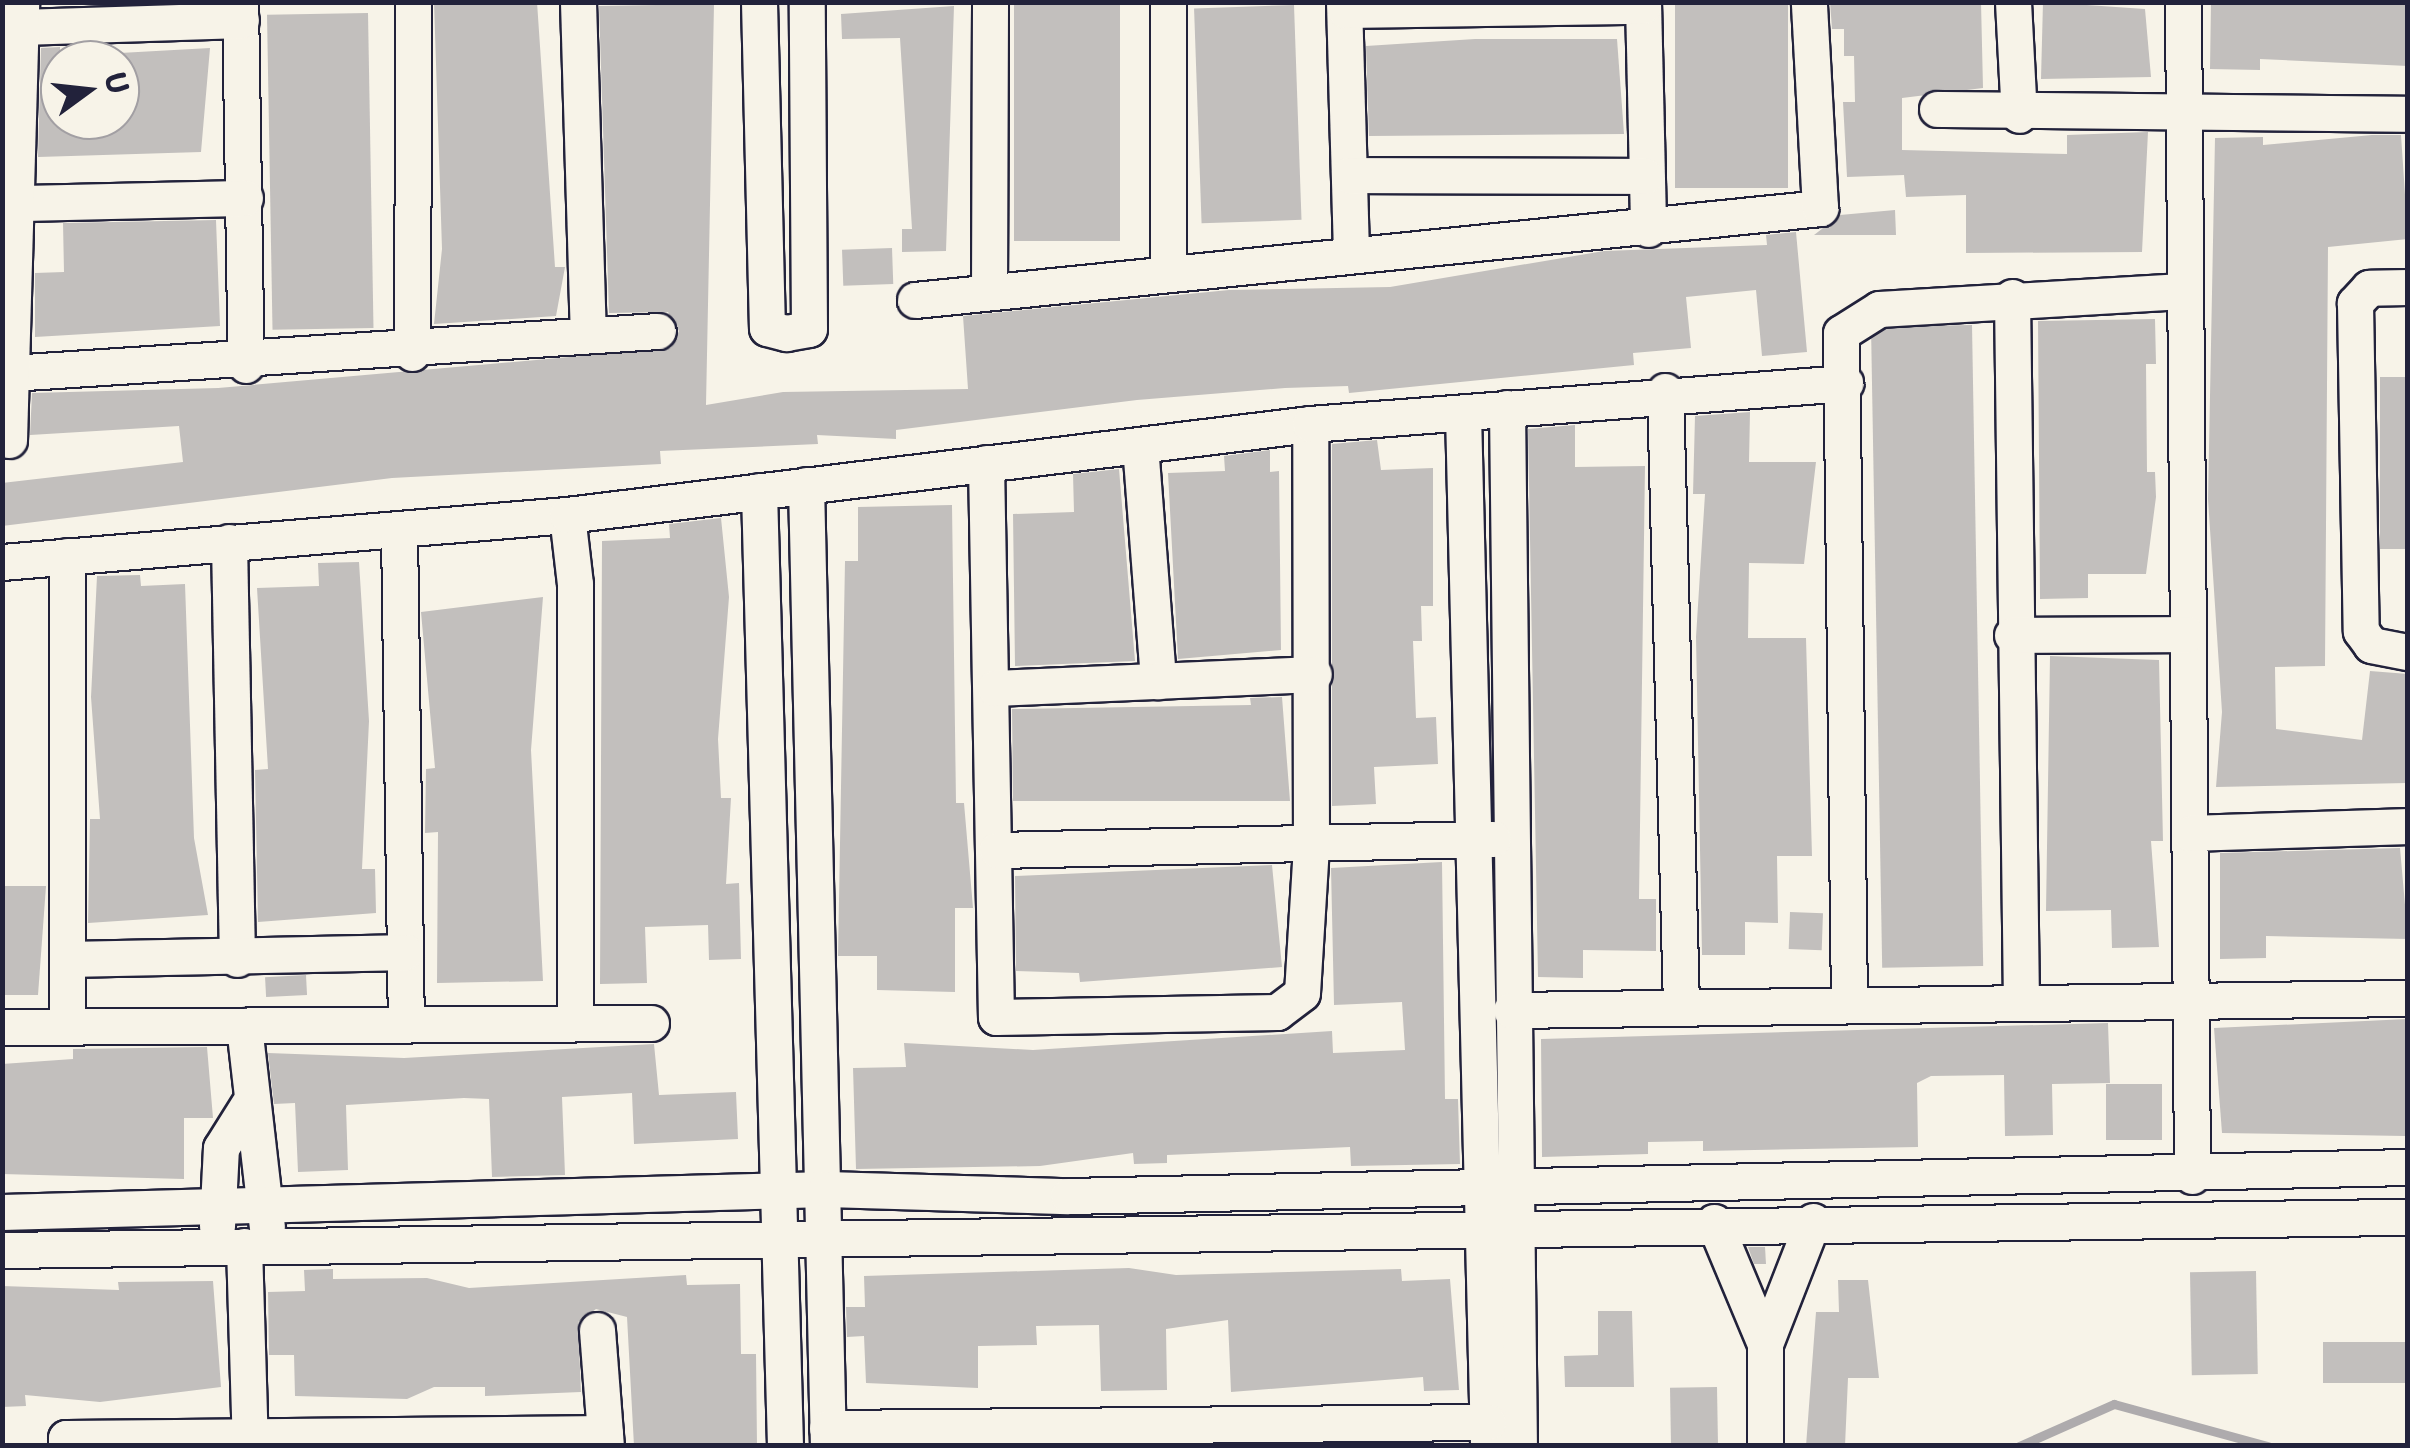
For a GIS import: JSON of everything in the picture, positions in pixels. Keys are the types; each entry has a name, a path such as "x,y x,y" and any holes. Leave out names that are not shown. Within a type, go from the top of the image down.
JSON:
{"street":[{"path":"412,353 413,2"},
{"path":"578,2 588,334"},
{"path":"760,2 767,328 782,332 809,329 808,2"},
{"path":"989,292 990,2"},
{"path":"1168,2 1168,274"},
{"path":"915,300 1351,254 1648,229 1820,208 1809,2"},
{"path":"2013,2 2019,116"},
{"path":"2183,2 2187,117 2182,291 2190,834 2202,1176 2213,1220"},
{"path":"1351,254 1344,6 1643,4 1648,229"},
{"path":"10,440 22,15 240,11 246,365"},
{"path":"1937,109 2019,116 2408,114"},
{"path":"1349,176 1645,176"},
{"path":"18,203 245,198"},
{"path":"2408,286 2369,288 2355,303 2361,631 2385,651 2408,652"},
{"path":"1849,1005 1842,333 1870,314 2012,298 2182,291"},
{"path":"2012,298 2012,635 2021,1003"},
{"path":"10,373 246,365 658,331"},
{"path":"2,562 568,515 1310,424 1463,413 1666,391 1845,383"},
{"path":"1666,391 1681,1007"},
{"path":"782,488 803,1238 827,1437 1488,1434 1497,1224 1515,1186 1507,408"},
{"path":"1463,413 1479,1186 1497,1224 1520,1446"},
{"path":"986,462 995,688 996,1016 1277,1012 1302,993 1314,674 1310,424"},
{"path":"1140,445 1158,680"},
{"path":"782,488 803,1238 785,1446"},
{"path":"568,515 575,1023"},
{"path":"399,530 406,1021"},
{"path":"229,542 237,959"},
{"path":"67,556 72,960 67,1027"},
{"path":"2012,635 2187,634"},
{"path":"995,688 1314,674"},
{"path":"2190,834 2408,826"},
{"path":"997,850 1509,839"},
{"path":"72,960 405,952"},
{"path":"1511,1010 2021,1003 2195,1005 2408,998"},
{"path":"2,1028 406,1021 650,1022"},
{"path":"244,1026 248,1106 264,1148 266,1205 243,1246 250,1444"},
{"path":"243,1246 216,1207 220,1148 248,1106"},
{"path":"2,1212 801,1189 968,1198 2202,1176 2408,1167"},
{"path":"2143,1176 2143,1220"},
{"path":"2,1250 1497,1224 2408,1217"},
{"path":"1714,1222 1764,1344 1765,1446"},
{"path":"1764,1344 1813,1222"},
{"path":"66,1446 66,1438 250,1444 605,1439 597,1330"}],"building":[{"path":"434,2 537,2 555,267 565,267 556,316 434,324 442,249"},
{"path":"1014,2 1120,2 1120,241 1014,241"},
{"path":"1675,2 1788,2 1788,188 1675,188"},
{"path":"1830,2 1981,2 1983,88 1902,98 1902,150 2067,154 2067,135 2148,132 2142,252 1966,253 1966,195 1906,197 1904,175 1847,177 1843,102 1855,102 1854,56 1844,56 1844,29 1832,29"},
{"path":"2043,2 2145,9 2151,77 2041,79"},
{"path":"2211,2 2408,2 2408,66 2260,59 2260,70 2210,69"},
{"path":"714,4 706,405 783,392 968,389 963,316 1229,290 1390,287 1604,251 1767,245 1766,235 1796,232 1807,352 1762,356 1756,290 1686,297 1691,348 1633,353 1634,365 1349,393 1348,386 1285,388 1137,400 896,430 896,439 817,435 818,444 660,451 661,464 392,478 2,526 2,483 183,462 179,426 30,435 32,393 218,388 671,348 679,331 668,312 609,313 599,6"},
{"path":"1294,5 1302,220 1202,223 1194,8"},
{"path":"954,6 946,251 902,252 902,229 912,229 900,38 842,39 841,14"},
{"path":"368,13 373,328 273,330 267,15"},
{"path":"1475,39 1617,39 1624,134 1369,136 1366,46"},
{"path":"210,48 201,152 38,157 40,84 40,140 140,140 140,52"},
{"path":"2401,135 2408,239 2328,247 2325,666 2275,667 2276,729 2362,740 2370,671 2408,674 2407,783 2216,787 2222,712 2208,499 2215,138 2263,137 2263,145"},
{"path":"1895,210 1896,235 1814,235 1840,215"},
{"path":"216,220 220,326 35,337 35,273 64,272 63,223"},
{"path":"892,248 893,284 843,286 842,250"},
{"path":"2155,319 2156,364 2146,364 2147,472 2155,472 2156,497 2146,574 2088,574 2088,598 2040,599 2038,321"},
{"path":"1972,325 1983,966 1882,968 1871,327"},
{"path":"2380,377 2408,377 2408,549 2380,549"},
{"path":"1750,412 1749,462 1816,462 1804,564 1749,563 1748,638 1806,638 1812,856 1777,856 1778,923 1745,922 1745,955 1702,955 1696,637 1705,494 1693,494 1695,416"},
{"path":"1575,425 1575,467 1645,466 1639,899 1656,899 1656,951 1583,950 1583,978 1538,977 1528,429"},
{"path":"1377,440 1381,470 1433,468 1433,606 1421,606 1422,641 1413,641 1416,718 1436,717 1438,764 1374,767 1376,804 1332,806 1332,444"},
{"path":"1270,450 1270,472 1279,471 1281,650 1178,659 1168,473 1225,471 1224,456"},
{"path":"1119,469 1135,661 1015,666 1013,514 1074,512 1073,474"},
{"path":"952,505 956,803 964,803 973,908 955,908 955,992 877,990 877,956 838,956 845,561 858,561 858,507"},
{"path":"721,518 729,597 718,739 721,798 731,798 726,884 739,883 741,959 709,960 708,925 645,927 647,983 600,984 602,541 670,538 669,524"},
{"path":"359,562 369,721 362,869 375,869 376,913 258,922 255,770 268,769 257,588 319,586 318,563"},
{"path":"140,575 141,586 185,584 194,838 208,915 88,923 90,819 100,819 91,697 97,576"},
{"path":"543,597 531,750 543,981 437,983 438,832 425,833 426,769 435,768 421,612"},
{"path":"2050,656 2159,660 2163,841 2151,841 2159,947 2112,948 2111,910 2046,911"},
{"path":"1282,697 1290,801 1013,801 1012,709 1251,705 1250,698"},
{"path":"2400,848 2408,939 2266,936 2266,958 2220,959 2220,853"},
{"path":"1442,862 1445,1099 1458,1099 1460,1164 1351,1166 1350,1147 1167,1155 1167,1163 1134,1164 1133,1153 1040,1166 856,1169 853,1068 906,1067 904,1043 1033,1050 1332,1031 1333,1053 1405,1050 1402,1002 1334,1005 1331,868"},
{"path":"1272,865 1282,967 1080,982 1079,973 1016,971 1015,876"},
{"path":"2,886 46,886 38,995 2,995"},
{"path":"1790,912 1823,913 1822,950 1789,949"},
{"path":"306,975 307,995 266,997 265,977"},
{"path":"2407,1019 2405,1136 2222,1133 2214,1028"},
{"path":"2108,1023 2110,1083 2052,1084 2053,1135 2005,1136 2004,1075 1931,1076 1917,1083 1918,1147 1703,1151 1703,1141 1648,1142 1648,1154 1542,1157 1541,1039"},
{"path":"654,1044 659,1095 736,1092 738,1139 634,1144 632,1093 562,1097 565,1175 492,1177 489,1099 464,1098 346,1105 348,1170 298,1172 295,1103 274,1104 268,1053 404,1058"},
{"path":"207,1047 213,1118 184,1118 184,1179 2,1174 2,1064 73,1059 73,1049"},
{"path":"2106,1084 2162,1084 2162,1140 2106,1140"},
{"path":"1748,1247 1765,1247 1766,1264 1754,1264"},
{"path":"1129,1268 1176,1275 1401,1269 1402,1281 1450,1279 1459,1390 1424,1391 1423,1377 1231,1392 1228,1320 1166,1329 1167,1390 1101,1391 1099,1325 1036,1326 1037,1345 978,1346 978,1388 866,1383 864,1336 847,1337 846,1307 865,1307 864,1276"},
{"path":"333,1269 333,1279 427,1278 469,1288 686,1275 687,1285 740,1284 741,1354 756,1354 757,1446 634,1446 627,1317 596,1309 578,1322 581,1392 485,1396 485,1387 434,1387 407,1399 295,1396 294,1355 269,1355 268,1292 305,1291 304,1270"},
{"path":"2256,1271 2258,1374 2192,1375 2190,1272"},
{"path":"1838,1280 1868,1280 1879,1378 1848,1378 1845,1446 1806,1446 1816,1312 1839,1312"},
{"path":"213,1281 221,1387 100,1402 25,1395 26,1406 2,1407 2,1286 119,1290 118,1282"},
{"path":"1598,1311 1632,1311 1634,1387 1565,1387 1564,1356 1598,1355"},
{"path":"2323,1342 2408,1342 2408,1383 2323,1383"},
{"path":"1717,1387 1718,1446 1671,1446 1670,1388"}],"waterway":[{"path":"2019,1446 2114,1404 2268,1446"}]}
